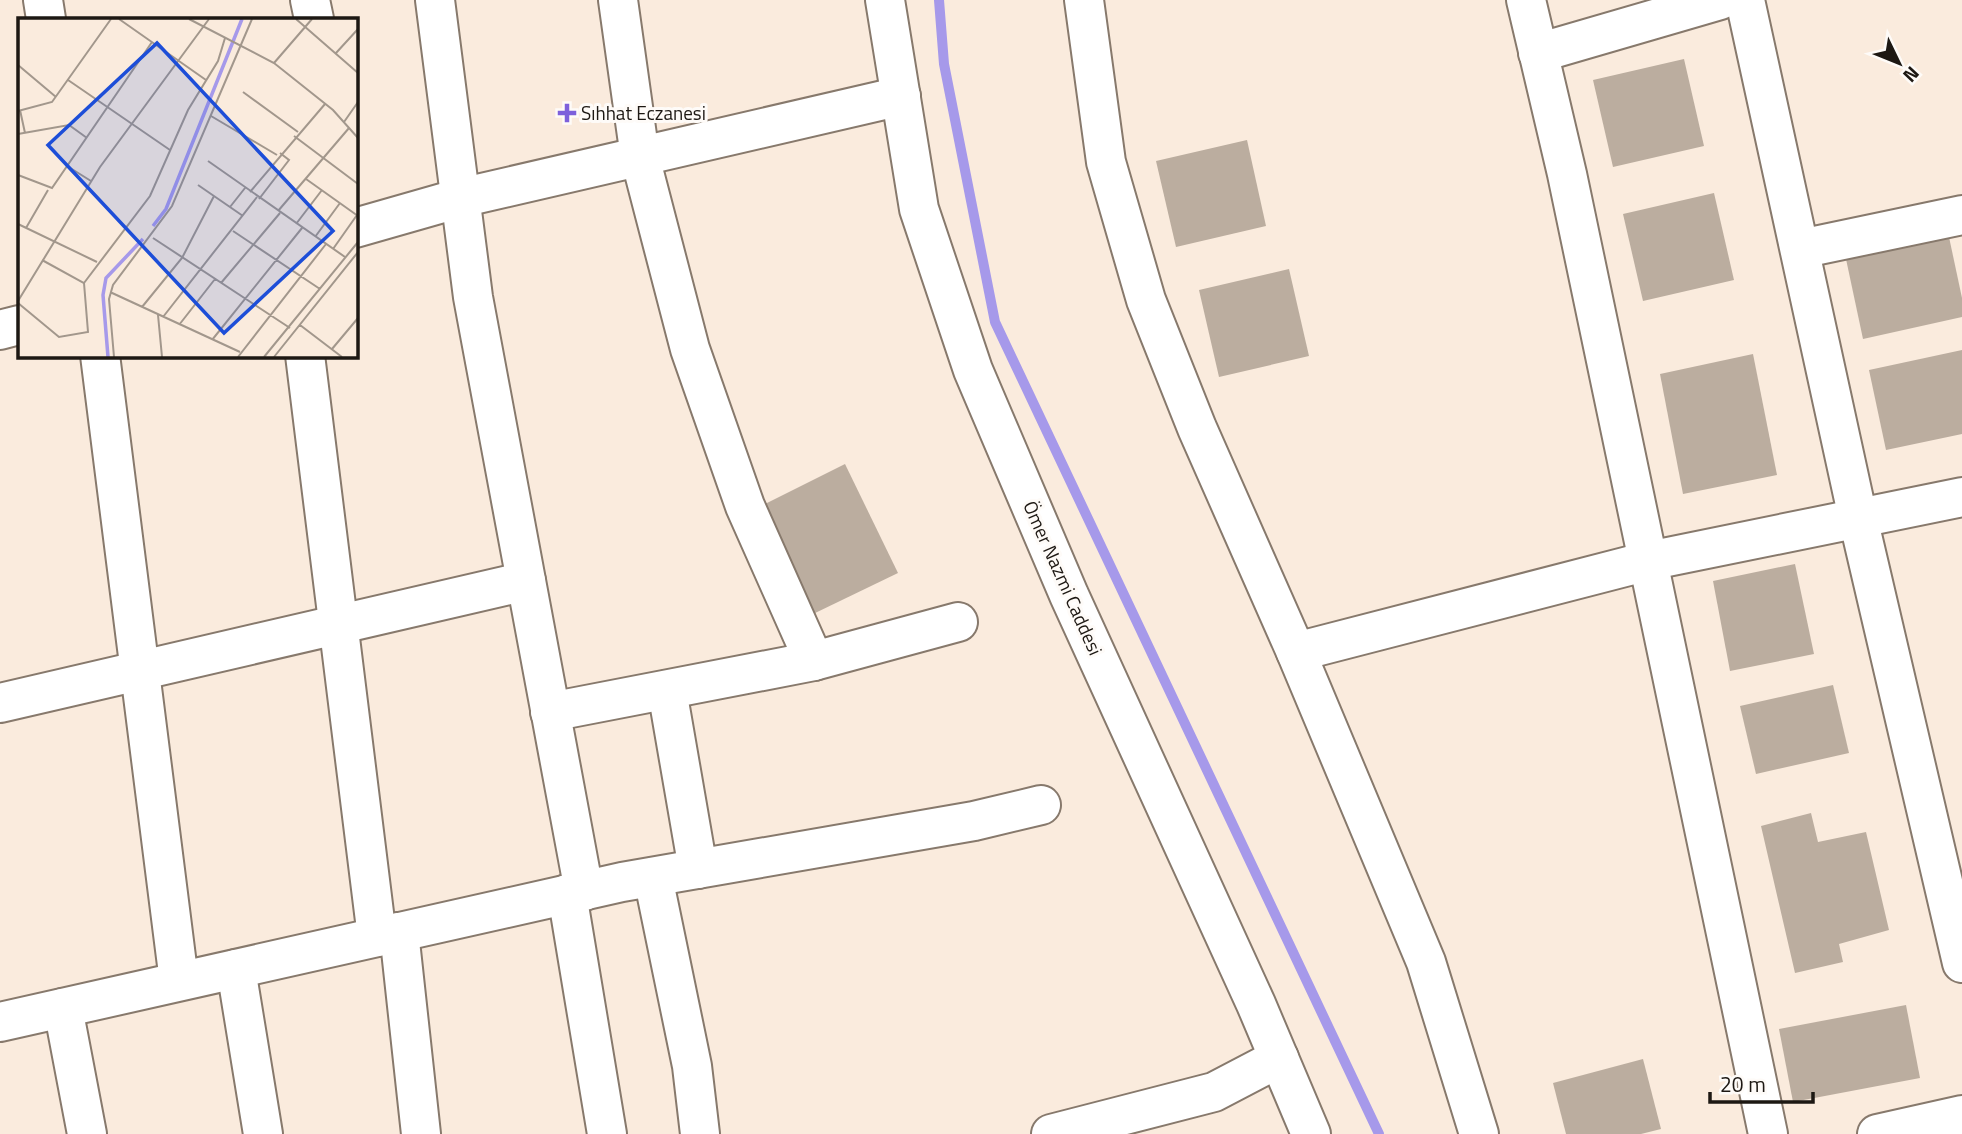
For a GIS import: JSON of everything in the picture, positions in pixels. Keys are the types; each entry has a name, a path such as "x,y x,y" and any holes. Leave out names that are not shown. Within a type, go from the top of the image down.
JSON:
{"street":[{"path":"43,0 46,18"},
{"path":"310,0 314,18"},
{"path":"435,0 473,297 550,712 607,1134"},
{"path":"618,0 640,156 690,349 745,506 814,661"},
{"name":"Ömer Nazmi Caddesi","path":"885,0 919,209 973,370 1069,595 1311,1134"},
{"path":"1084,0 1106,162 1146,300 1197,428 1296,652 1426,961 1479,1134"},
{"path":"1526,0 1648,561 1768,1134"},
{"path":"1538,53 1720,0"},
{"path":"1745,0 1858,518 1962,963"},
{"path":"357,227 460,198 901,96"},
{"path":"1800,249 1962,215"},
{"path":"0,330 18,324"},
{"path":"100,357 179,981"},
{"path":"305,357 338,624 421,1134"},
{"path":"1296,652 1648,561 1962,496"},
{"path":"0,704 139,669 526,581"},
{"path":"550,712 814,661 958,622"},
{"path":"667,690 698,869"},
{"path":"0,1022 576,892 974,821 1041,805"},
{"path":"653,877 692,1066 700,1134"},
{"path":"236,969 263,1134"},
{"path":"63,1008 87,1134"},
{"path":"1051,1134 1214,1092 1279,1058"},
{"path":"1877,1134 1962,1115"}],"building":[{"path":"1684,59 1704,146 1613,167 1593,80"},
{"path":"1247,140 1266,226 1176,247 1156,161"},
{"path":"1714,193 1734,280 1643,301 1623,214"},
{"path":"1949,237 1962,298 1962,317 1863,339 1846,259"},
{"path":"1289,269 1309,356 1219,377 1199,290"},
{"path":"1962,350 1962,434 1886,450 1869,370"},
{"path":"1753,354 1777,475 1683,494 1660,374"},
{"path":"845,464 898,573 811,615 759,507"},
{"path":"1795,564 1814,654 1730,671 1713,581"},
{"path":"1833,685 1849,753 1756,774 1740,706"},
{"path":"1811,813 1818,842 1866,832 1889,930 1839,944 1843,962 1795,973 1761,826"},
{"path":"1906,1005 1920,1078 1793,1102 1779,1029"},
{"path":"1643,1059 1661,1129 1641,1134 1566,1134 1553,1083"}],"waterway":[{"path":"939,0 944,64 995,322 1379,1134"}],"place":[{"name":"Sıhhat Eczanesi","path":"567,113"}]}
